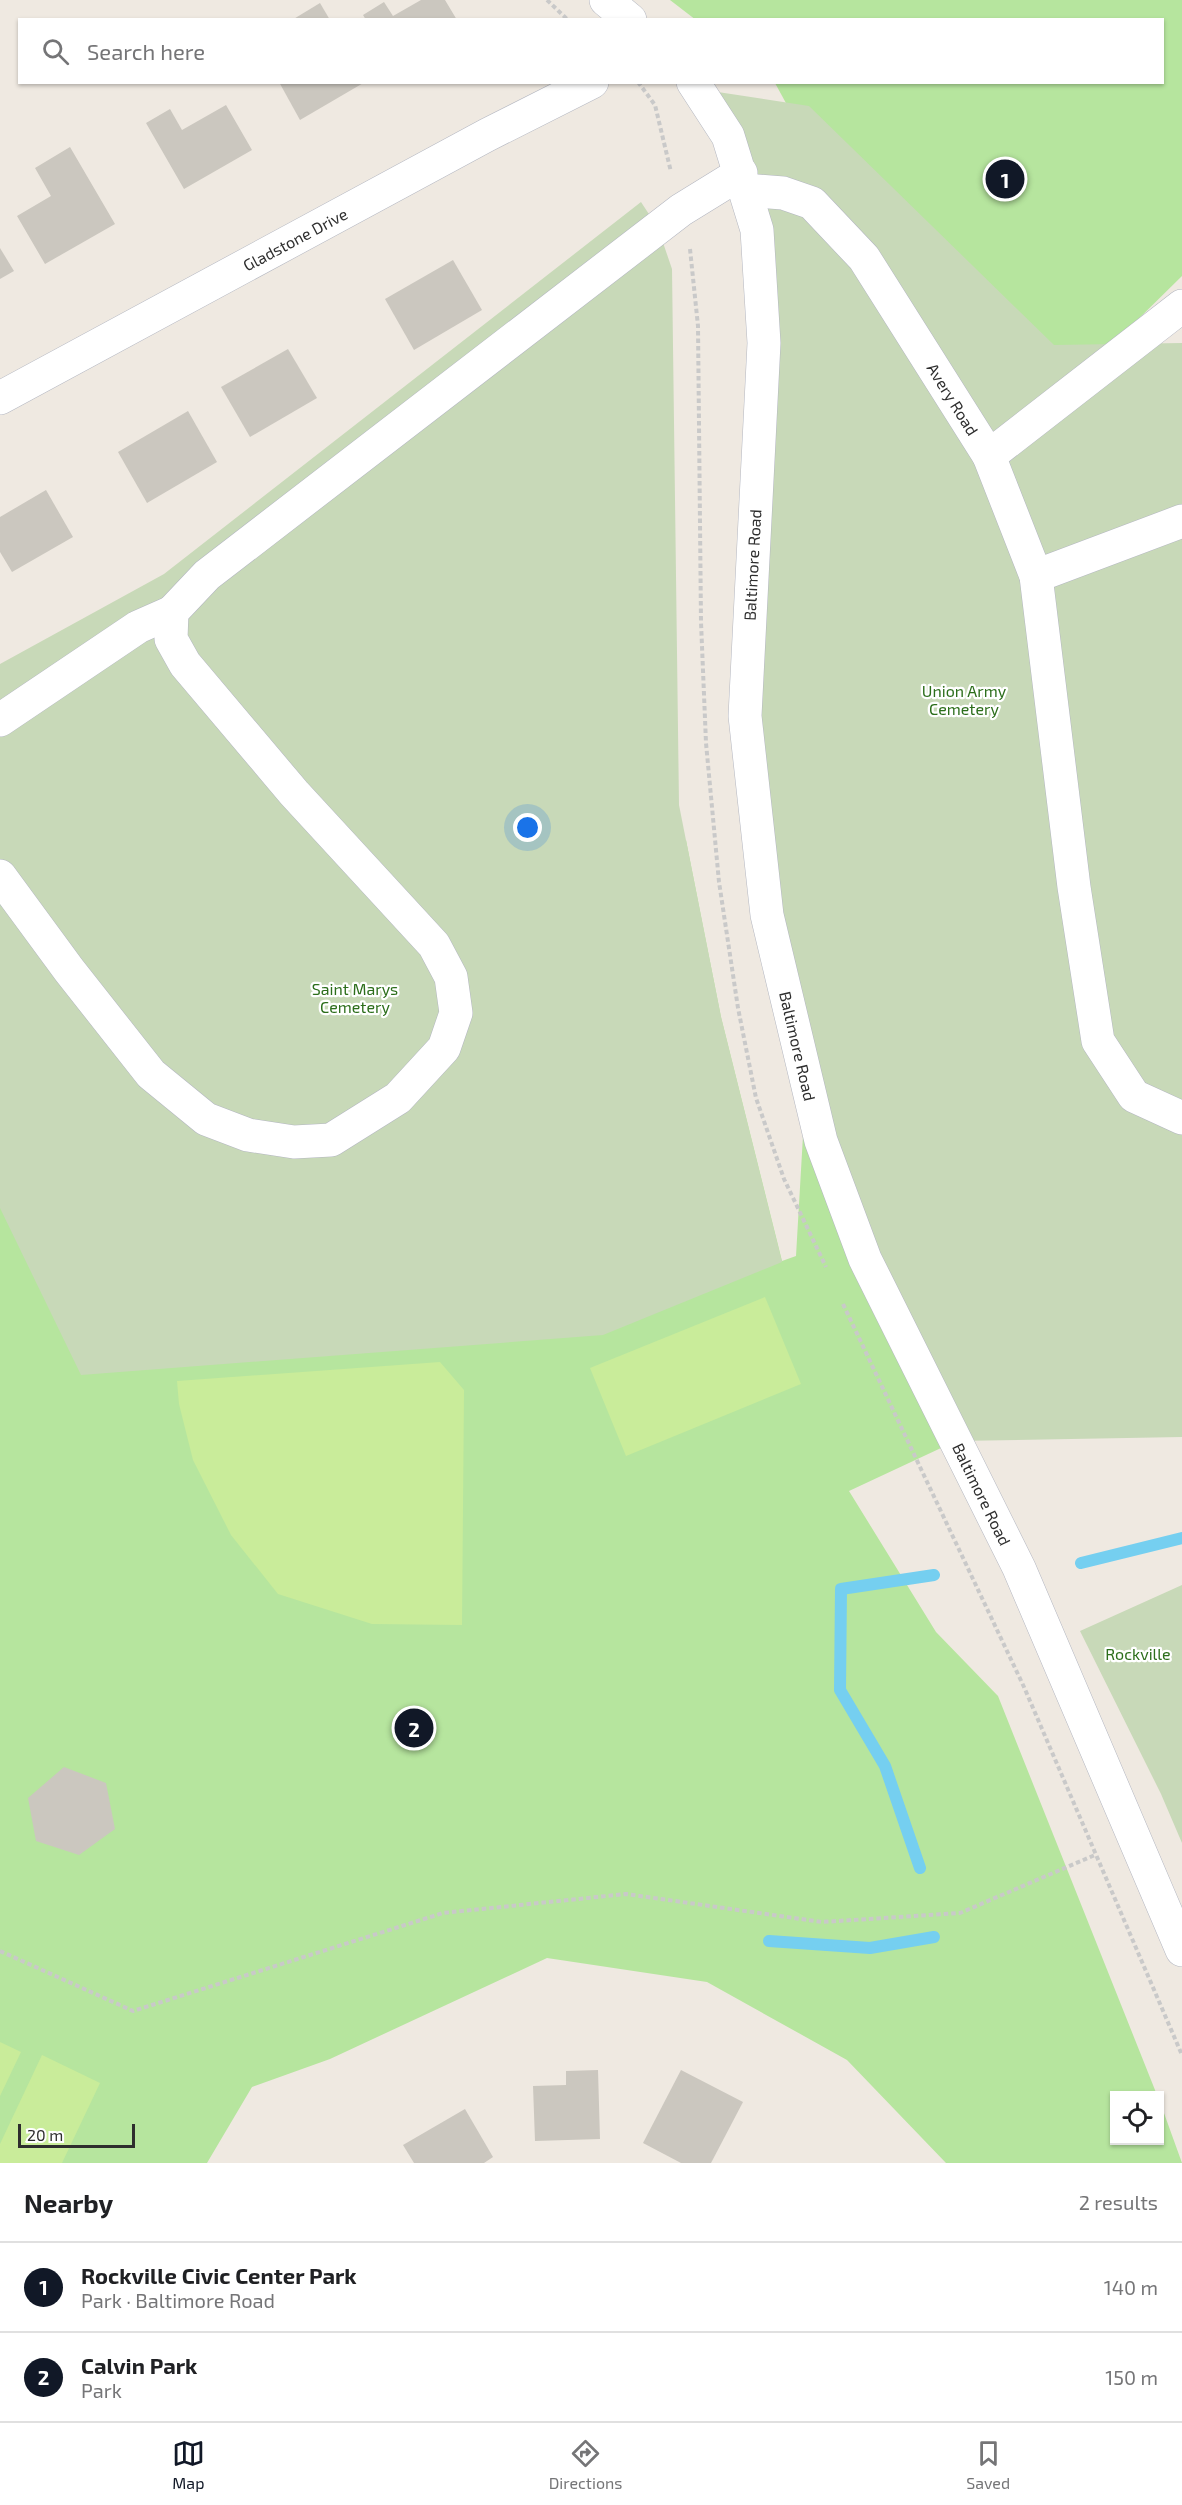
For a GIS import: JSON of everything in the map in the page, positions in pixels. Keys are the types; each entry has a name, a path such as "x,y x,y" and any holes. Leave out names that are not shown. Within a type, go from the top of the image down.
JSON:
{"street":[{"path":"606,0 628,18"},
{"name":"Gladstone Drive","path":"0,398 487,135 588,84"},
{"name":"Baltimore Road","path":"694,84 728,136 757,230 764,343 745,716 767,915 806,1084 821,1141 866,1259 1018,1568 1182,1950"},
{"path":"0,720 138,627 172,612 207,575 459,378 681,210 743,181"},
{"name":"Avery Road","path":"743,181 812,203 864,258 989,456 1036,576 1074,887 1098,1041 1134,1096 1182,1118"},
{"path":"989,456 1182,306"},
{"path":"1036,576 1182,521"},
{"path":"0,876 69,970 151,1074 206,1119 248,1135 294,1142 331,1140 398,1098 444,1048 456,1013 451,977 434,945 294,793 186,664 171,639 172,612"}],"path":[{"path":"547,0 566,18"},
{"path":"0,1950 133,2011 443,1913 626,1894 822,1922 960,1913 1095,1855"}],"green space":[{"path":"670,0 1182,0 1182,276 986,469 776,84 1164,84 1164,18 693,18"},
{"name":"Union Army Cemetery","path":"698,89 809,106 1054,345 1182,343 1182,1437 956,1441 821,1141 745,716 757,230"},
{"name":"Saint Marys Cemetery","path":"641,202 658,228 672,269 679,805 721,1017 782,1262 603,1335 81,1375 0,1208 0,664 164,574"},
{"path":"686,840 721,1017 782,1261 796,1256 806,1084 956,1441 849,1491 936,1632 998,1696 1155,2091 1110,2091 1110,2145 1164,2145 1164,2113 1182,2163 946,2163 847,2060 707,1982 547,1958 330,2059 252,2087 207,2163 0,2163 0,1146"},
{"path":"765,1297 801,1384 626,1456 590,1368"},
{"path":"440,1362 464,1390 462,1625 372,1624 278,1594 231,1535 193,1460 179,1404 177,1381"},
{"name":"Rockville","path":"1182,1585 1182,1843 1161,1794 1080,1631"},
{"path":"0,2042 21,2052 0,2096"},
{"path":"42,2055 100,2083 62,2163 0,2163 0,2144"}],"building":[{"path":"421,0 445,0 456,18 365,18 363,15 384,2 393,16"},
{"path":"320,3 329,18 295,18"},
{"path":"280,84 362,84 300,120"},
{"path":"226,105 252,150 184,189 146,123 170,109 182,130"},
{"path":"70,147 115,224 45,264 17,216 51,196 35,168"},
{"path":"0,248 14,271 0,279"},
{"path":"453,260 482,310 414,350 385,299"},
{"path":"288,349 317,398 250,437 221,387"},
{"path":"188,411 217,462 147,503 118,452"},
{"path":"46,490 73,537 12,572 0,552 0,517"},
{"path":"64,1767 106,1783 115,1829 79,1855 36,1841 28,1798"},
{"path":"598,2070 600,2139 535,2141 533,2086 566,2085 566,2071"},
{"path":"681,2070 743,2102 711,2163 681,2163 643,2143"},
{"path":"465,2109 493,2157 484,2163 414,2163 403,2145"}],"waterway":[{"path":"1081,1563 1182,1538"},
{"path":"920,1868 885,1766 840,1690 841,1589 934,1575"},
{"path":"769,1941 870,1948 934,1937"}],"place":[{"name":"Rockville Civic Center Park","path":"1005,179"},
{"name":"Calvin Park","path":"414,1728"}]}
